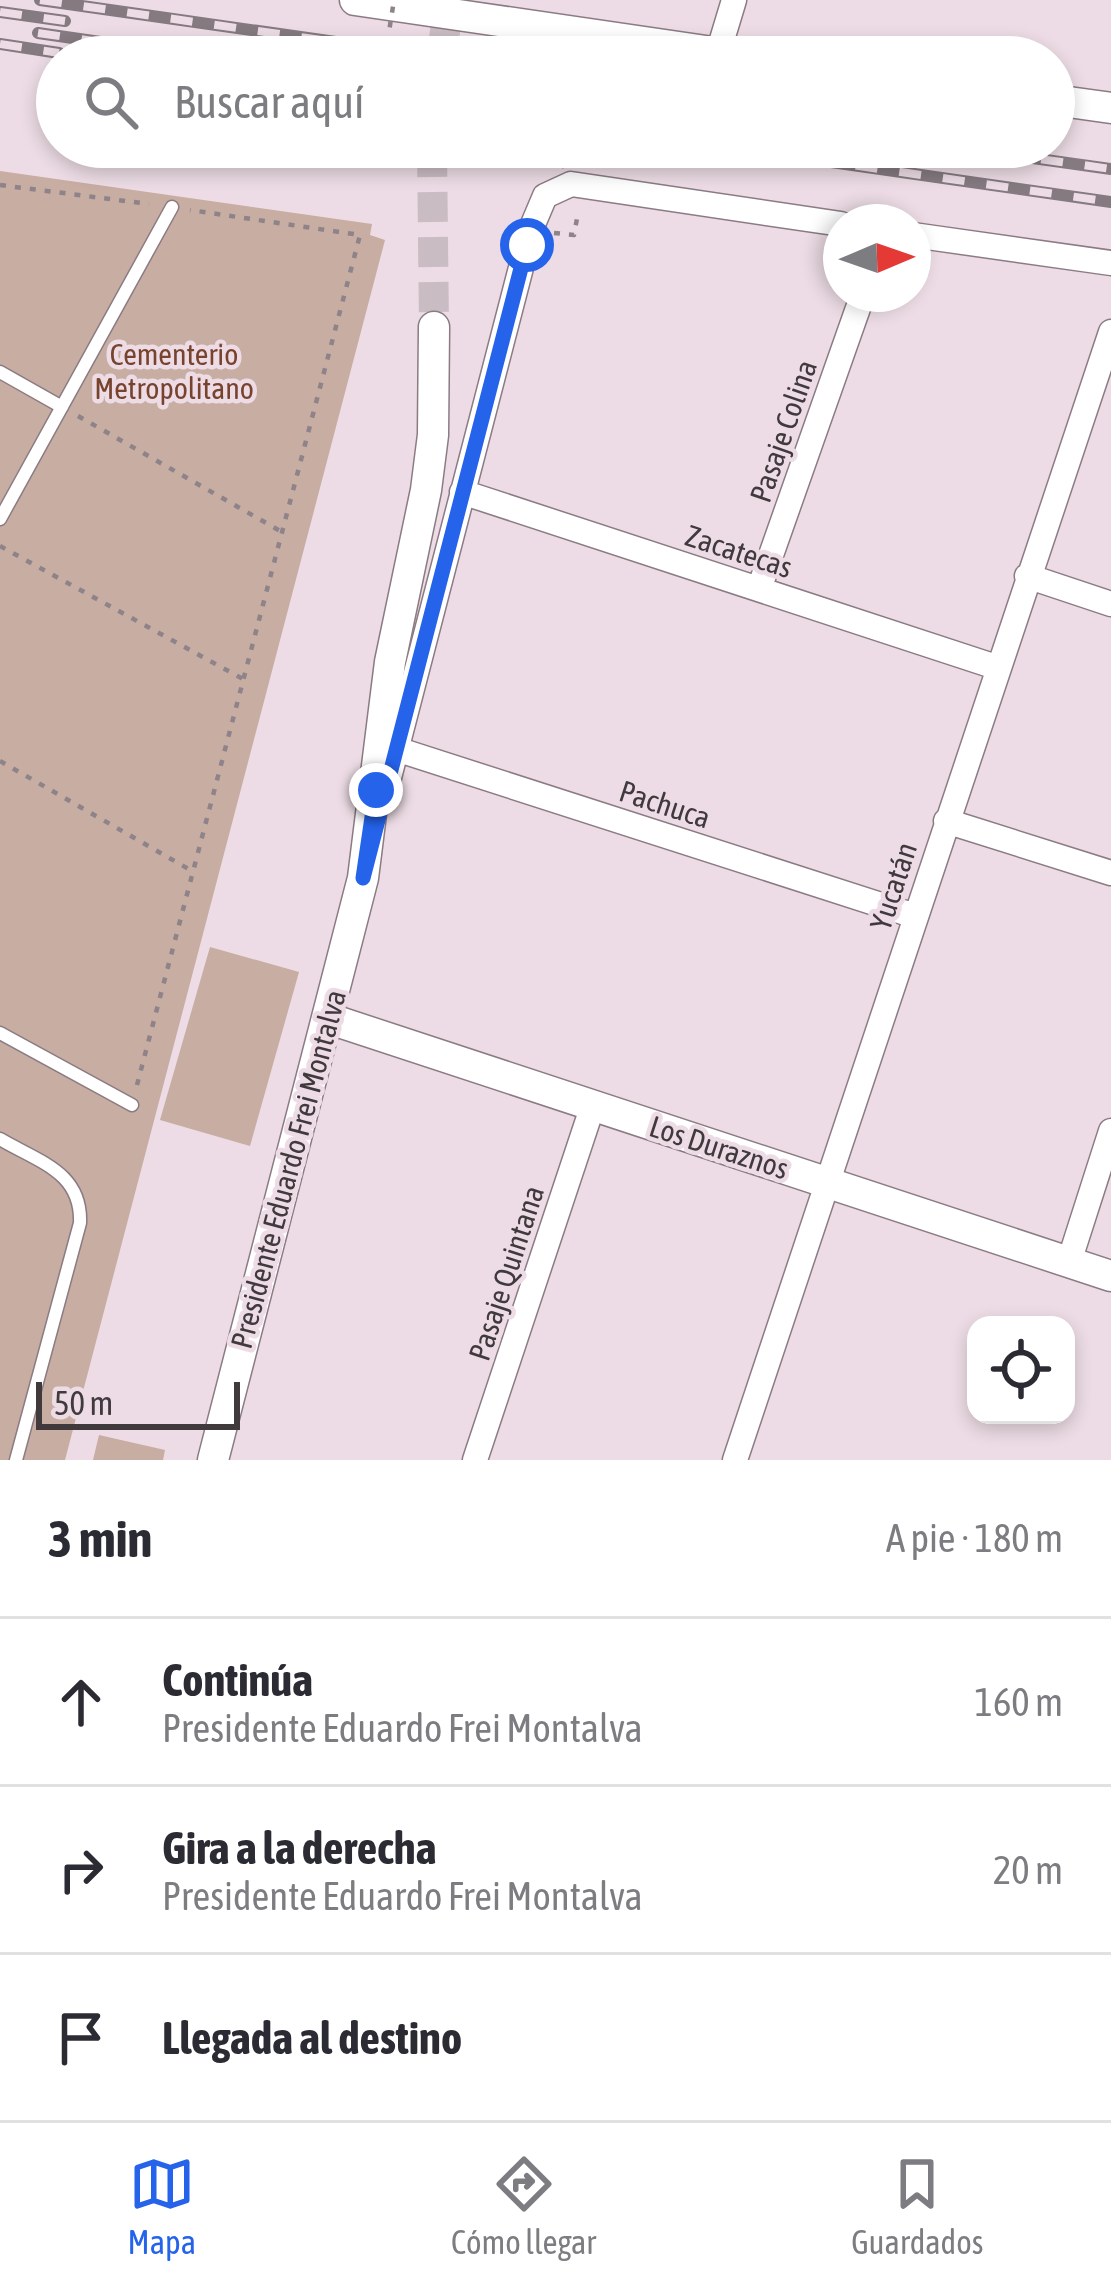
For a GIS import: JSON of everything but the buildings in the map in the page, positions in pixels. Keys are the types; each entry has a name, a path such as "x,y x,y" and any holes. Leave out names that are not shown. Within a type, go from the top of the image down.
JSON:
{"street":[{"path":"355,0 476,8 629,36"},
{"path":"733,36 734,0"},
{"path":"1075,103 1111,108"},
{"name":"Presidente Eduardo Frei Montalva","path":"213,1460 535,214 544,196 571,184 823,221"},
{"path":"931,237 1111,262"},
{"name":"Pasaje Colina","path":"759,589 857,312"},
{"name":"Presidente Eduardo Frei Montalva","path":"363,878 390,662 426,490 434,417 434,328"},
{"name":"Yucatán","path":"735,1460 1111,332"},
{"name":"Zacatecas","path":"462,492 997,667"},
{"path":"1028,576 1111,604"},
{"name":"Pachuca","path":"396,749 915,916"},
{"path":"946,821 1111,874"},
{"name":"Los Duraznos","path":"327,1018 1111,1276"},
{"name":"Pasaje Quintana","path":"476,1460 592,1105"},
{"path":"1069,1262 1111,1131"}],"lane":[{"path":"0,519 172,207"},
{"path":"0,372 62,407"},
{"path":"0,1033 132,1106"},
{"path":"0,1138 72,1181 81,1202 80,1223 16,1460"}],"path":[{"path":"388,36 394,0"},
{"path":"0,185 360,235 132,1106"},
{"path":"62,407 282,532"},
{"path":"0,546 243,679"},
{"path":"0,761 192,871"}],"green space":[{"name":"Cementerio Metropolitano","path":"0,171 372,224 370,235 385,240 65,1460 0,1460"},
{"path":"210,947 299,972 250,1146 160,1120"},
{"path":"99,1435 165,1450 163,1460 93,1460"}],"tunnel":[{"path":"444,36 450,0"},
{"path":"432,168 434,327"}],"railway":[{"path":"40,0 293,36"},
{"path":"0,12 65,21"},
{"path":"38,33 59,36"},
{"path":"0,44 36,49"},
{"path":"1075,164 1111,169"},
{"path":"872,168 1111,202"}],"route":[{"path":"376,790 363,878 527,245"}]}
